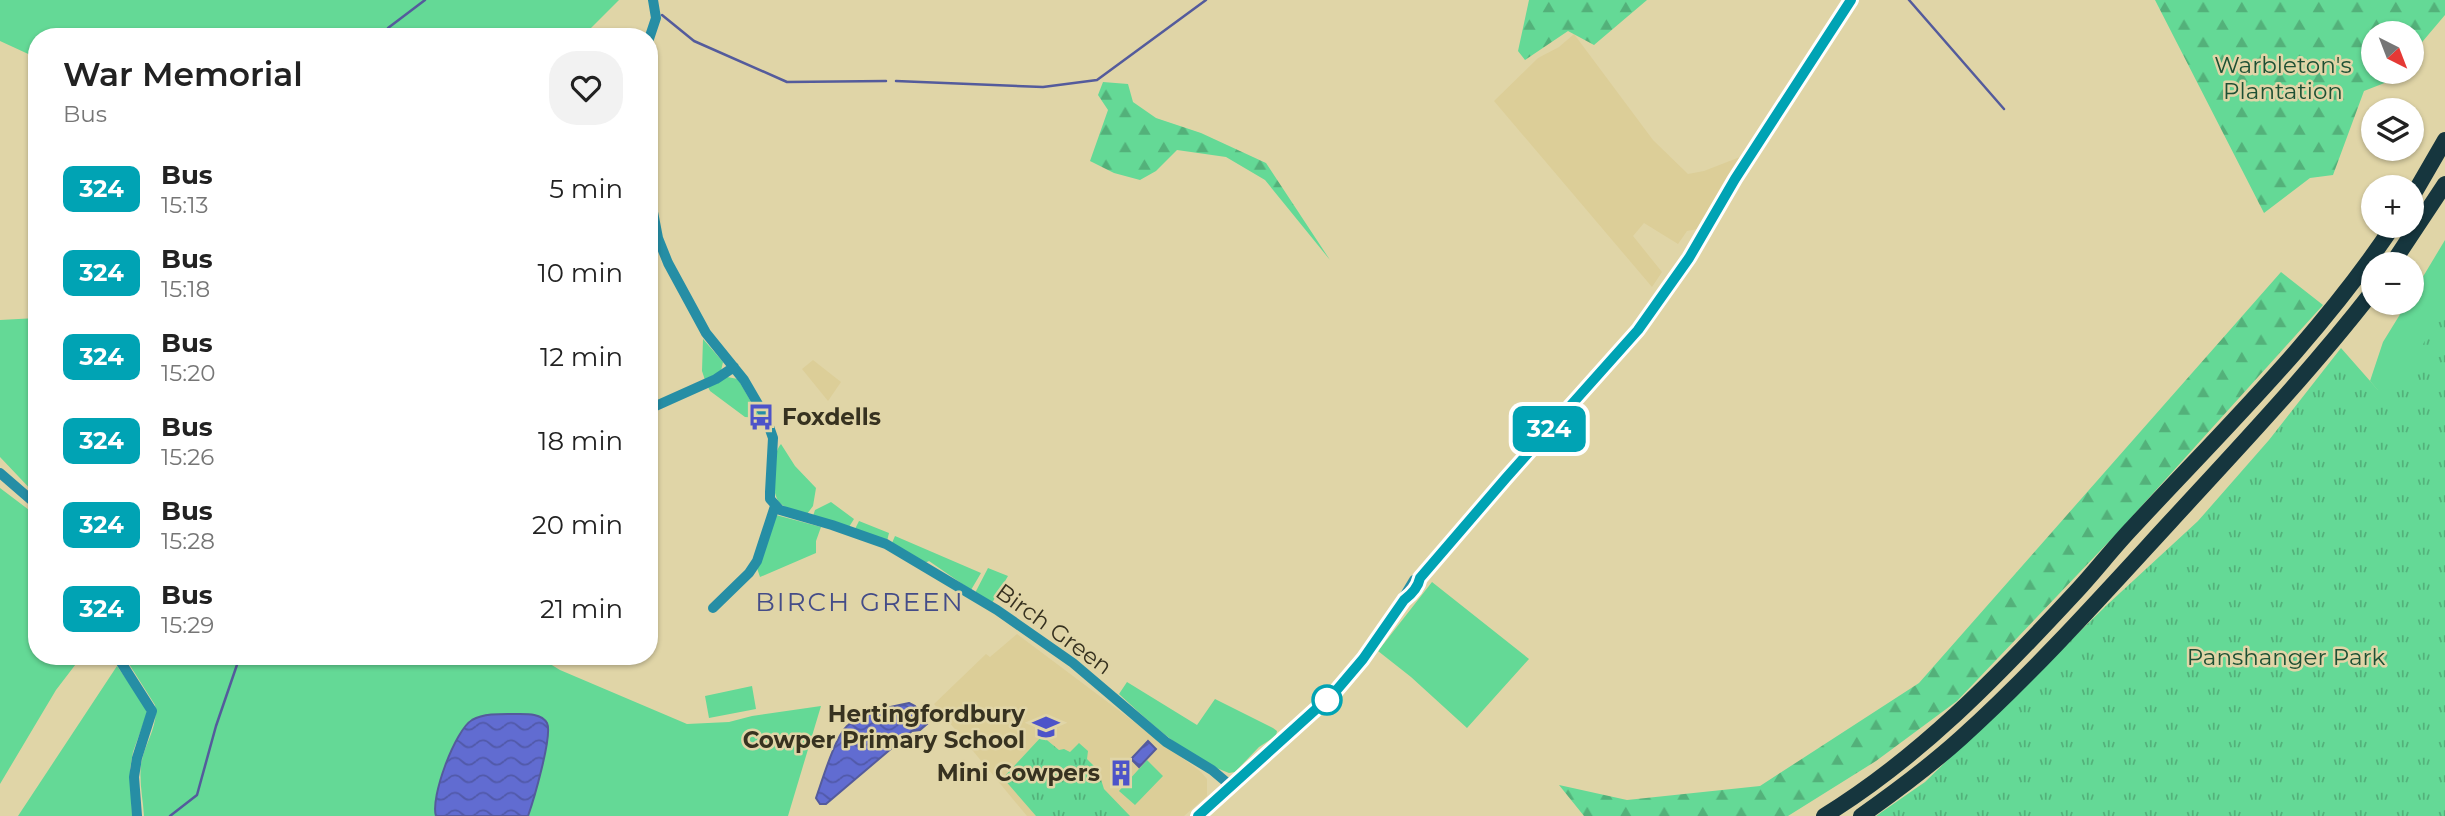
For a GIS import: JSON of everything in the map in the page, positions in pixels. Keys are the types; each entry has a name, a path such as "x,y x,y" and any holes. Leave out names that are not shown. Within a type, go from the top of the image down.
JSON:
{"highway":[{"path":"2424,176 2445,140"},
{"path":"2400,252 2445,184"},
{"path":"1824,816 1861,793 1914,752 2011,660 2308,337 2362,271 2385,238"},
{"path":"1861,816 1959,739 2044,655 2134,562 2328,349 2361,306"}],"street":[{"path":"652,28 656,18 653,0"},
{"path":"1198,816 1335,692 1363,659 1404,600 1411,595 1420,578 1638,330 1689,258 1735,179 1851,0"},
{"path":"658,238 698,320 760,405 773,438 770,499 775,506 757,561 749,573 713,608"},
{"path":"658,405 716,379 734,367"},
{"path":"0,473 28,497"},
{"name":"Birch Green","path":"775,506 789,514 832,525 886,544 947,579 1073,663 1166,742 1212,770 1231,786"},
{"path":"123,665 152,711 137,758 134,778 137,816"}],"shaded area":[{"path":"1574,34 1653,140 1688,174 1704,171 1740,157 1698,229 1687,231 1678,244 1644,223 1633,236 1662,272 1652,287 1494,101 1538,58 1559,47"},
{"path":"813,360 841,382 828,401 802,369"},
{"name":"Hertingfordbury Cowper Primary School","path":"1017,634 1201,772 1207,779 1207,796 1184,816 1027,816 934,704 986,654 990,657"}],"green space":[{"path":"0,0 619,0 591,28 28,28 28,54 0,41"},
{"path":"1529,0 1647,0 1594,45 1568,31 1525,60 1518,51"},
{"name":"Warbleton's Plantation","path":"2155,0 2445,0 2445,15 2424,40 2424,21 2361,21 2361,84 2382,84 2364,91 2333,175 2310,178 2264,213"},
{"path":"1103,82 1128,84 1133,102 1156,118 1201,133 1266,163 1330,260 1265,180 1226,157 1177,150 1156,171 1140,180 1114,173 1090,161 1108,110 1098,95"},
{"path":"2445,240 2445,307 2408,426 2370,381 2383,342 2400,315 2424,315 2424,275"},
{"path":"2281,272 2323,305 2119,531 1957,701 1876,761 1788,816 1584,816 1559,785 1627,800 1760,786 1919,683"},
{"name":"Panshanger Park","path":"2445,304 2445,816 1876,816 1925,782 2108,604 2198,521 2269,440 2341,348 2378,390 2415,359"},
{"path":"28,318 28,487 0,457 0,320"},
{"path":"703,339 723,362 721,371 705,380 702,371"},
{"path":"727,377 738,379 760,418 745,417 710,391 708,387"},
{"path":"781,444 795,466 816,488 813,506 807,514 786,507 777,498 773,474"},
{"path":"0,488 28,509 28,665 75,665 56,690 0,784"},
{"path":"831,502 854,519 849,527 813,516 815,510"},
{"path":"776,515 821,527 816,541 816,553 760,577 757,568"},
{"path":"859,521 889,533 887,541 855,529"},
{"path":"895,536 981,573 971,590 929,561 925,563 892,543"},
{"path":"988,568 1008,576 992,603 975,593"},
{"path":"1432,582 1529,659 1467,728 1378,651"},
{"path":"130,665 552,665 687,724 729,722 821,706 788,816 144,816 141,765 155,720 155,705"},
{"path":"117,666 146,707 147,713 130,769 132,816 18,816"},
{"path":"1127,682 1197,725 1215,699 1273,728 1277,731 1276,736 1259,747 1235,772 1229,773 1184,749 1144,717 1119,694"},
{"path":"752,686 756,709 709,718 705,696"},
{"path":"1042,736 1059,750 1070,752 1079,743 1088,751 1087,759 1098,770 1104,789 1130,816 1036,816 1003,778"},
{"path":"1147,760 1163,776 1135,805 1119,791"}],"water":[{"path":"909,703 915,706 927,724 920,730 912,731 826,804 820,804 816,798 825,771 847,726 868,714"},
{"path":"516,714 541,717 547,723 548,730 542,769 528,816 436,816 440,780 465,726 482,716"},
{"path":"1148,741 1156,749 1139,767 1131,759"}],"waterway":[{"path":"388,28 425,0"},
{"path":"896,81 1043,87 1097,80 1206,0"},
{"path":"1909,0 2004,109"},
{"path":"662,15 694,41 787,82 886,81"},
{"path":"170,816 197,795 237,665"}],"bus line":[{"name":"324","path":"1198,816 1318,709 1346,679 1370,650 1404,600 1411,595 1420,578 1638,330 1689,258 1735,179 1851,0"}],"place":[{"name":"Foxdells","path":"761,417"},
{"name":"Hertingfordbury Cowper Primary School","path":"1046,727"},
{"name":"Mini Cowpers","path":"1121,773"}],"district":[{"name":"BIRCH GREEN","path":"860,602"}]}
